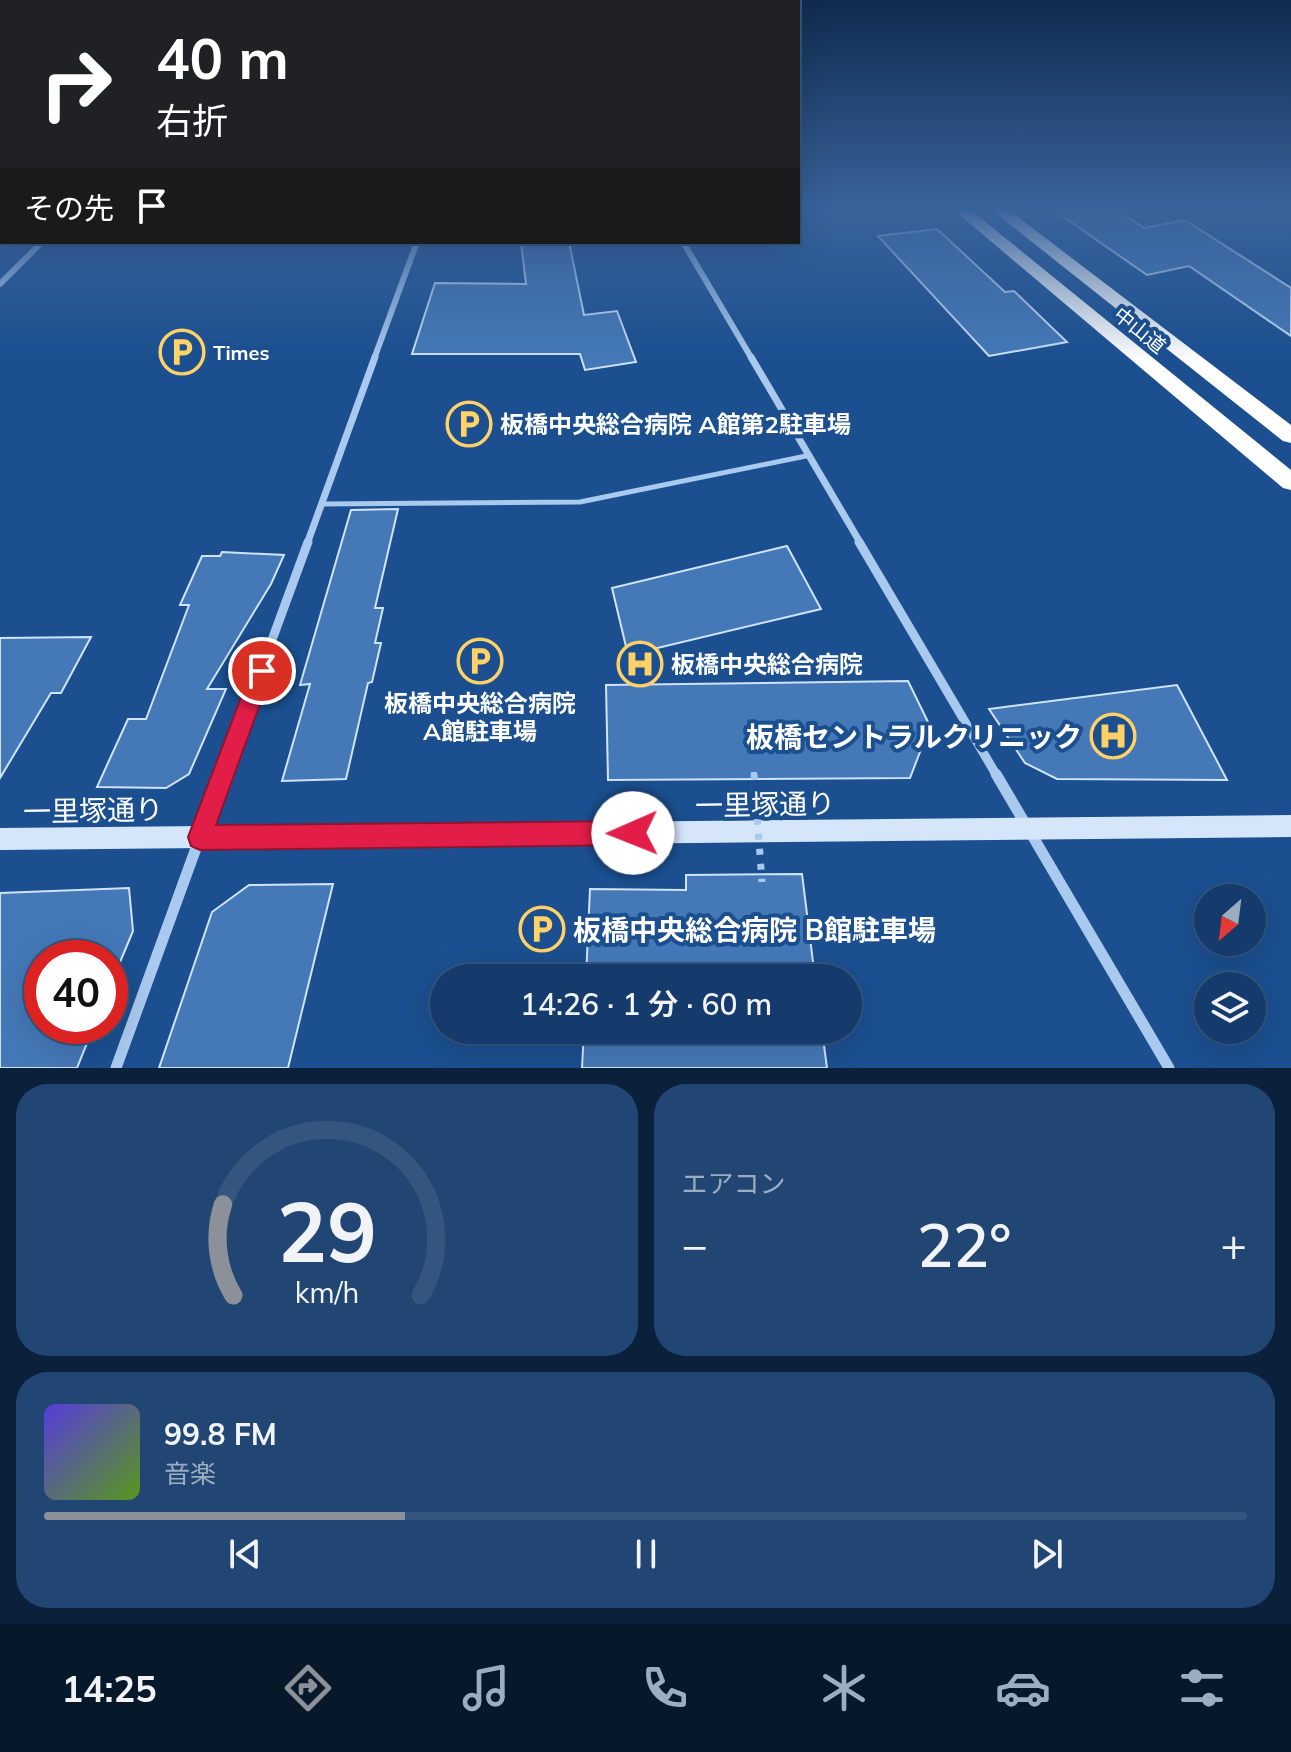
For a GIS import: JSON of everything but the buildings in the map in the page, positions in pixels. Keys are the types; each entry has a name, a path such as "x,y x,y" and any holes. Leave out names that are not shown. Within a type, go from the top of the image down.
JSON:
{"highway":[{"name":"中山道","path":"1023,261 1291,482"},
{"name":"中山道","path":"1064,261 1291,436"}],"street":[{"path":"0,284 23,261"},
{"path":"116,1068 410,261"},
{"path":"694,261 1169,1068"},
{"name":"一里塚通り","path":"0,839 1291,826"}],"lane":[{"path":"323,504 580,502 806,456"}],"path":[{"path":"754,772 762,882"}],"place":[{"name":"Times","path":"182,352"},
{"name":"板橋中央総合病院 A館第2駐車場","path":"469,424"},
{"name":"板橋中央総合病院 A館駐車場","path":"480,661"},
{"name":"板橋中央総合病院","path":"640,664"},
{"name":"板橋セントラルクリニック","path":"1113,736"},
{"name":"板橋中央総合病院 B館駐車場","path":"542,929"}],"route":[{"path":"262,671 200,837 633,833"}]}
